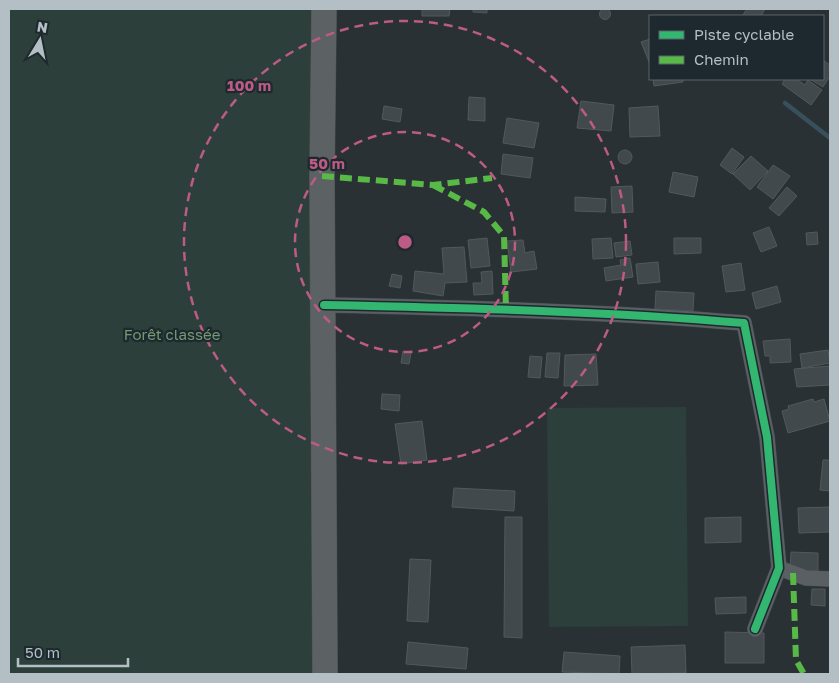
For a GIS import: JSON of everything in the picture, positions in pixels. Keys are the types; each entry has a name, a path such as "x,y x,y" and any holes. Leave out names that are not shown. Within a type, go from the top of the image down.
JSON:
{"highway":[{"path":"324,9 322,176 325,674"}],"street":[{"path":"324,305 506,310 691,318 744,323 767,437 779,568 755,629"},
{"path":"779,568 806,578 830,579"}],"green space":[{"name":"Forêt classée","path":"9,9 335,9 332,674 9,674"},
{"path":"686,407 688,626 549,627 547,408"}],"building":[{"path":"422,9 450,9 449,16 422,16"},
{"path":"473,9 487,9 487,13 473,12"},
{"path":"603,9 607,9 610,14 609,18 603,19 600,16 600,12"},
{"path":"747,9 765,9 762,15 743,15"},
{"path":"649,39 649,62 641,42"},
{"path":"824,61 830,65 830,76 823,87 812,80 824,80"},
{"path":"653,80 683,80 683,82 654,86"},
{"path":"784,80 798,80 805,85 808,80 822,90 811,105 782,84"},
{"path":"469,97 485,98 485,121 468,120"},
{"path":"581,101 614,105 611,131 577,128"},
{"path":"384,106 402,109 400,122 382,119"},
{"path":"658,106 660,136 630,137 629,108"},
{"path":"507,118 539,123 534,148 503,143"},
{"path":"732,148 744,157 732,174 720,165"},
{"path":"625,150 630,152 632,157 630,162 625,164 620,162 618,157 620,152"},
{"path":"503,154 533,158 530,178 501,174"},
{"path":"751,156 768,171 750,190 733,174"},
{"path":"773,165 790,176 773,199 757,187"},
{"path":"673,172 698,177 694,197 669,192"},
{"path":"632,186 633,212 612,213 611,187"},
{"path":"787,187 797,196 779,216 769,208"},
{"path":"575,197 606,199 605,212 575,211"},
{"path":"769,227 777,246 761,252 753,233"},
{"path":"817,232 818,244 807,245 806,233"},
{"path":"487,238 490,266 471,268 468,240"},
{"path":"611,238 613,258 593,259 592,239"},
{"path":"674,238 701,238 701,253 674,254"},
{"path":"523,240 525,253 534,251 537,269 511,272 507,241"},
{"path":"630,241 632,255 616,257 614,243"},
{"path":"464,247 467,282 445,283 443,296 413,291 415,271 444,274 442,248"},
{"path":"630,258 633,277 606,281 604,268 621,265 620,260"},
{"path":"658,262 660,282 638,284 636,264"},
{"path":"741,263 745,290 726,292 722,266"},
{"path":"492,271 493,294 474,295 473,283 482,283 481,272"},
{"path":"392,274 402,276 400,288 389,286"},
{"path":"777,286 781,302 756,309 752,293"},
{"path":"656,291 694,293 693,311 655,309"},
{"path":"790,339 791,362 770,363 770,356 765,356 763,341"},
{"path":"828,350 830,363 802,368 800,354"},
{"path":"403,351 411,353 409,364 401,363"},
{"path":"547,353 560,353 558,378 545,377"},
{"path":"596,354 598,385 564,386 565,355"},
{"path":"530,356 542,357 540,378 528,377"},
{"path":"830,366 830,385 797,387 794,369"},
{"path":"382,394 400,395 399,411 381,409"},
{"path":"813,399 814,402 824,399 830,421 788,433 782,411 789,409 788,406"},
{"path":"422,421 427,460 401,464 395,424"},
{"path":"823,460 830,460 830,491 820,490"},
{"path":"454,488 515,491 514,511 452,507"},
{"path":"830,507 830,532 799,533 798,508"},
{"path":"505,517 522,517 522,638 504,637"},
{"path":"741,517 741,542 705,543 705,518"},
{"path":"791,552 818,553 818,571 790,570"},
{"path":"410,559 431,560 428,622 407,621"},
{"path":"812,589 825,589 825,606 811,605"},
{"path":"746,597 746,613 716,614 715,598"},
{"path":"725,632 764,633 764,663 725,663"},
{"path":"408,642 468,648 466,669 406,664"},
{"path":"685,645 686,673 632,674 631,647"},
{"path":"564,652 620,656 619,674 562,672"}],"waterway":[{"path":"785,103 830,138"}],"marked path":[{"path":"322,176 433,185 492,178"},
{"path":"433,185 484,212 504,236 506,310"},
{"path":"793,573 796,660 804,674"}],"cycle path":[{"path":"324,305 587,313 744,323 767,437 779,568 755,629"}]}
